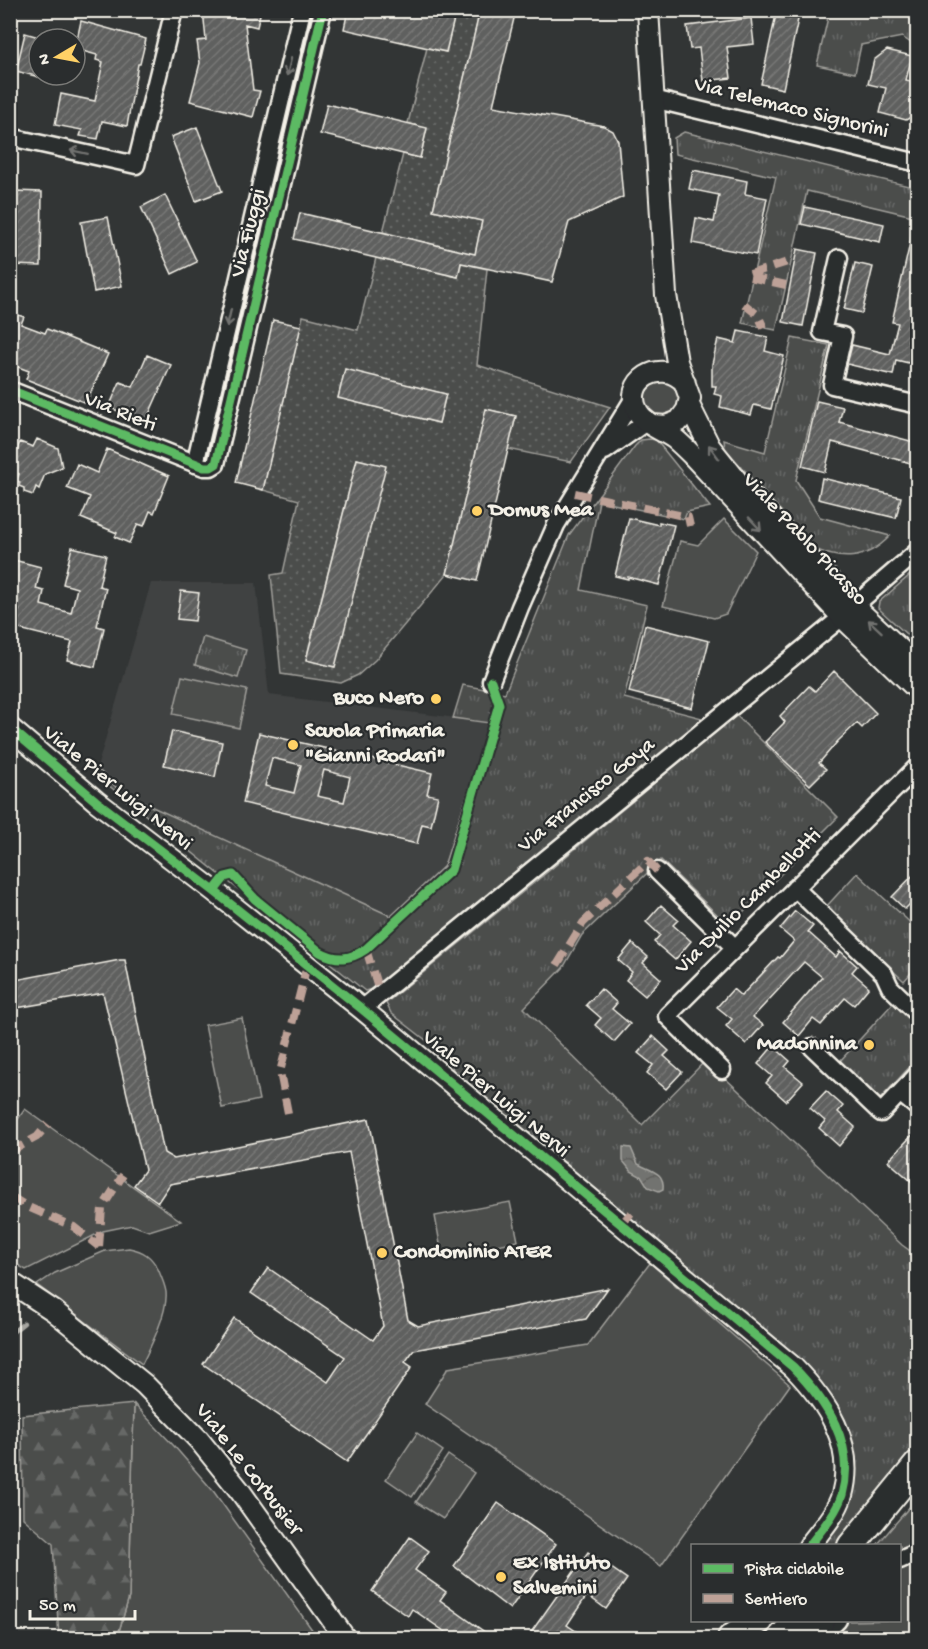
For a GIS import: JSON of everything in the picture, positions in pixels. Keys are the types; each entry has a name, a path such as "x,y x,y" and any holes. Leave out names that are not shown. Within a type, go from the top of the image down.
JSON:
{"main road":[{"path":"852,1544 918,1464"},
{"path":"870,1544 918,1487"},
{"path":"731,1638 757,1622"},
{"path":"769,1638 784,1622"},
{"path":"781,1638 796,1622"},
{"path":"813,1638 820,1622"}],"street":[{"path":"10,137 136,165 174,10"},
{"name":"Via Fiuggi","path":"195,464 302,10"},
{"name":"Via Fiuggi","path":"216,464 323,10"},
{"name":"Viale Pablo Picasso","path":"648,10 666,295 673,343 689,393 689,405 710,447 738,482 918,690"},
{"path":"295,42 315,46"},
{"name":"Via Telemaco Signorini","path":"653,99 918,163"},
{"path":"269,145 290,149"},
{"name":"Via Fiuggi","path":"244,255 263,259"},
{"path":"839,258 822,332 843,336 832,385 918,405"},
{"name":"Via Fiuggi","path":"237,286 256,290"},
{"name":"Viale Pablo Picasso","path":"634,398 637,386 649,374 660,350 666,295"},
{"path":"649,374 660,371 671,372 685,383"},
{"name":"Via Rieti","path":"10,390 195,464 211,467 216,464"},
{"path":"634,398 635,407 650,423 666,426 679,421 689,405"},
{"path":"491,681 556,525 634,398"},
{"path":"602,453 650,423"},
{"name":"Viale Pablo Picasso","path":"650,423 676,439 848,611 918,666"},
{"name":"Via Francisco Goya","path":"362,1009 848,611 918,551"},
{"name":"Viale Pier Luigi Nervi","path":"10,728 96,801 209,887 362,1009 784,1359 814,1388 833,1417 841,1442 845,1470 842,1496 830,1519 810,1544"},
{"name":"Via Duilio Cambellotti","path":"722,1070 668,1016 918,766"},
{"path":"657,871 735,948"},
{"path":"795,888 884,974 890,987 918,1014"},
{"path":"812,1047 881,1113 918,1074"},
{"path":"900,1093 918,1108"},
{"name":"Viale Le Corbusier","path":"10,1282 54,1311 102,1350 145,1386 200,1440 240,1491 345,1638"},
{"path":"901,1560 918,1552"},
{"path":"723,1638 739,1622"},
{"path":"820,1638 836,1622"}],"shaded area":[{"name":"Scuola Primaria \"Gianni Rodari\"","path":"151,583 256,583 269,695 490,722 444,866 391,916 122,793 97,768"}],"green space":[{"path":"436,11 480,11 433,210 482,221 473,266 487,269 477,365 610,407 571,462 508,449 516,416 486,409 447,574 375,660 358,675 341,683 281,674 271,575 283,573 299,500 263,490 303,316 358,330 376,258 458,277 464,252 383,232 403,154 420,158 427,129 408,123 427,48 446,52 453,20 435,15","holes":["345,370 446,394 439,423 338,398","357,459 385,466 334,667 306,659"]},
{"path":"822,11 917,11 917,47 902,37 861,45 855,73 817,65 829,13"},
{"path":"684,132 917,188 917,217 807,191 776,330 742,323 776,177 675,154 674,138"},
{"path":"792,338 829,345 796,480 820,517 890,536 872,550 862,554 843,557 811,547 725,448 724,440 765,452"},
{"path":"661,380 674,385 679,398 674,411 661,416 648,411 643,398 648,385"},
{"path":"641,440 656,440 710,507 687,512 684,519 599,501 581,590 647,605 624,698 706,719 372,989 365,991 93,773 97,768 122,793 391,916 444,866 490,723 453,718 463,685 505,693 569,535 635,446"},
{"path":"724,519 756,551 726,614 714,618 663,606 680,541 698,545"},
{"path":"917,569 917,644 878,608 879,602"},
{"path":"203,637 246,650 238,678 195,665"},
{"path":"182,676 247,690 239,728 173,714"},
{"path":"736,715 838,817 729,926 661,860 582,935 563,968 524,1008 642,1125 706,1060 902,1245 917,1256 917,1447 838,1544 817,1544 837,1520 838,1412 458,1084 449,1058 391,1013 386,1003"},
{"path":"857,873 917,929 917,966 904,981 825,908"},
{"path":"894,1002 917,1024 917,1059 880,1099 840,1061"},
{"path":"242,1018 259,1100 222,1108 205,1025"},
{"path":"25,1109 181,1221 149,1231 132,1225 103,1231 26,1270 11,1261 11,1129"},
{"path":"510,1202 518,1241 442,1255 435,1216"},
{"path":"129,1248 143,1253 153,1261 166,1292 162,1319 142,1364 37,1285 55,1273 105,1251"},
{"path":"650,1263 790,1385 661,1566 425,1404 448,1368 588,1345"},
{"path":"134,1404 214,1492 318,1638 117,1638 129,1597"},
{"path":"134,1404 129,1597 117,1638 59,1638 53,1544 23,1518 22,1415"},
{"path":"417,1433 443,1451 412,1497 386,1479"},
{"path":"448,1455 474,1473 443,1519 416,1502"},
{"path":"917,1498 917,1543 901,1549 901,1544 878,1544"},
{"path":"917,1560 917,1638 828,1638 845,1622 901,1622 901,1568"}],"water":[{"path":"623,1147 631,1148 638,1164 659,1175 663,1189 659,1191 648,1187 642,1177 631,1171 623,1161"}],"building":[{"path":"203,10 261,10 257,27 245,24 253,90 260,91 253,117 190,101 200,63 197,41 206,40"},
{"path":"348,10 415,10 454,19 446,52 344,29"},
{"path":"480,10 516,10 493,106 604,126 613,131 618,141 623,197 569,222 552,282 461,263 458,277 294,239 300,213 475,254 482,221 433,210"},
{"path":"777,10 800,10 783,89 761,84"},
{"path":"751,18 754,44 727,47 731,78 703,81 699,48 690,49 687,26"},
{"path":"81,21 146,39 140,64 138,64 127,126 102,121 98,139 80,136 82,130 55,125 61,94 95,101 103,62 96,60 97,55 87,52 87,27 80,27"},
{"path":"25,33 27,34 27,74 16,71"},
{"path":"887,50 912,56 906,80 918,83 918,113 906,120 880,113 886,88 868,84 874,60"},
{"path":"327,104 427,128 420,158 320,134"},
{"path":"197,127 222,191 196,201 171,137"},
{"path":"693,170 747,181 745,194 767,198 756,255 692,243 696,218 714,222 719,195 689,189"},
{"path":"14,191 42,192 41,266 12,265"},
{"path":"165,195 197,262 172,274 141,207"},
{"path":"805,207 884,224 880,242 801,224"},
{"path":"108,217 122,286 94,292 81,222"},
{"path":"913,230 918,231 918,299 908,341 918,344 913,364 896,360 893,375 847,364 852,345 890,354 898,323 892,322"},
{"path":"797,249 817,253 803,326 783,322"},
{"path":"855,263 873,267 862,313 844,309"},
{"path":"10,312 24,317 21,324 45,333 47,329 108,354 86,403 26,379 29,371 10,364"},
{"path":"273,320 301,326 263,490 236,483"},
{"path":"738,331 768,337 765,351 784,356 771,409 754,405 751,415 720,407 722,396 714,394 716,386 712,386 712,364 718,339 735,343"},
{"path":"147,355 171,365 145,423 109,407 120,382 133,387"},
{"path":"345,369 446,394 439,423 338,398"},
{"path":"817,401 843,407 839,422 918,443 918,465 832,442 825,472 802,466"},
{"name":"Domus Mea","path":"486,409 516,416 477,581 447,574"},
{"path":"37,439 58,448 62,467 45,474 39,489 36,487 33,495 24,492 24,488 19,486 20,482 16,481 19,474 10,470 10,467 20,442 33,447"},
{"path":"107,449 169,476 154,513 150,511 144,526 138,524 129,543 115,537 117,533 81,518 90,497 67,488 77,464 97,473"},
{"path":"357,459 386,466 335,667 306,660"},
{"path":"822,478 901,497 896,518 818,499"},
{"path":"629,518 659,525 659,522 674,525 659,585 615,576"},
{"path":"72,547 106,555 99,586 106,588 97,626 104,628 95,667 67,660 72,642 15,628 19,610 10,608 10,559 41,567 36,589 44,591 41,605 71,613 77,588 63,584"},
{"path":"181,591 199,593 195,621 177,619"},
{"path":"645,625 709,641 692,708 629,692"},
{"path":"834,671 876,713 862,728 857,723 838,741 819,763 826,769 810,785 765,742 785,722 780,716 809,686 815,691"},
{"path":"172,731 222,742 215,777 164,765"},
{"path":"259,733 432,773 427,794 438,796 431,826 422,824 417,844 243,803","holes":["272,758 301,765 294,793 265,786","324,770 350,777 344,802 317,796"]},
{"path":"918,870 918,896 905,909 892,897"},
{"path":"661,905 678,920 673,925 691,941 675,960 654,942 660,935 646,922"},
{"path":"795,911 813,926 808,932 836,957 840,951 857,966 852,972 869,987 854,1005 845,998 821,1025 813,1019 799,1036 783,1022 822,977 804,962 753,1017 763,1025 746,1044 726,1026 732,1019 717,1007 733,989 741,996 794,941 780,929"},
{"path":"632,943 648,957 643,963 661,979 645,996 626,980 632,972 618,960"},
{"path":"125,960 164,1153 174,1159 369,1119 408,1320 418,1326 608,1288 586,1319 414,1350 405,1362 412,1367 347,1462 203,1364 234,1318 328,1382 345,1357 251,1293 268,1268 373,1340 383,1326 349,1152 170,1184 158,1202 134,1185 145,1170 103,993 10,1009 10,981"},
{"path":"601,989 617,1003 612,1009 630,1024 614,1042 595,1025 601,1018 586,1005"},
{"path":"653,1036 669,1051 664,1056 682,1072 666,1089 647,1073 653,1065 638,1053"},
{"path":"773,1046 790,1061 785,1067 803,1082 786,1101 766,1083 772,1076 758,1064"},
{"path":"826,1091 843,1106 838,1112 855,1127 839,1146 819,1128 825,1121 810,1108"},
{"path":"918,1129 918,1187 888,1161"},
{"path":"498,1503 556,1544 510,1609 454,1566"},
{"path":"410,1537 429,1551 415,1570 446,1592 440,1600 493,1638 454,1638 412,1609 408,1616 372,1591"},
{"name":"Ex Istituto Salvemini","path":"588,1552 627,1579 606,1609 587,1595 567,1625 586,1638 527,1638"}],"waterway":[{"path":"10,1334 24,1323"}],"marked path":[{"path":"750,274 791,261"},
{"path":"750,277 786,285"},
{"path":"744,304 758,315 764,328"},
{"path":"575,493 688,517 690,526"},
{"path":"557,965 583,923 648,861 657,871"},
{"path":"366,949 377,985"},
{"path":"288,1113 280,1072 307,965"},
{"path":"10,1152 37,1137 48,1124"},
{"path":"99,1247 102,1208 123,1175"},
{"path":"10,1196 28,1207 74,1227 99,1247"},
{"path":"621,1224 635,1209"}],"cycle path":[{"path":"10,390 204,467 216,464 323,10"},
{"path":"214,891 225,877 233,875 255,899 320,952 332,957 343,958 366,949 451,870 499,704 491,681"},
{"path":"10,728 96,801 362,1009 793,1367 827,1409 841,1441 845,1458 842,1495 828,1522 811,1544"}],"place":[{"name":"Domus Mea","path":"477,511"},
{"name":"Buco Nero","path":"436,699"},
{"name":"Scuola Primaria \"Gianni Rodari\"","path":"293,745"},
{"name":"Madonnina","path":"869,1045"},
{"name":"Condominio ATER","path":"382,1253"},
{"name":"Ex Istituto Salvemini","path":"501,1577"}]}
